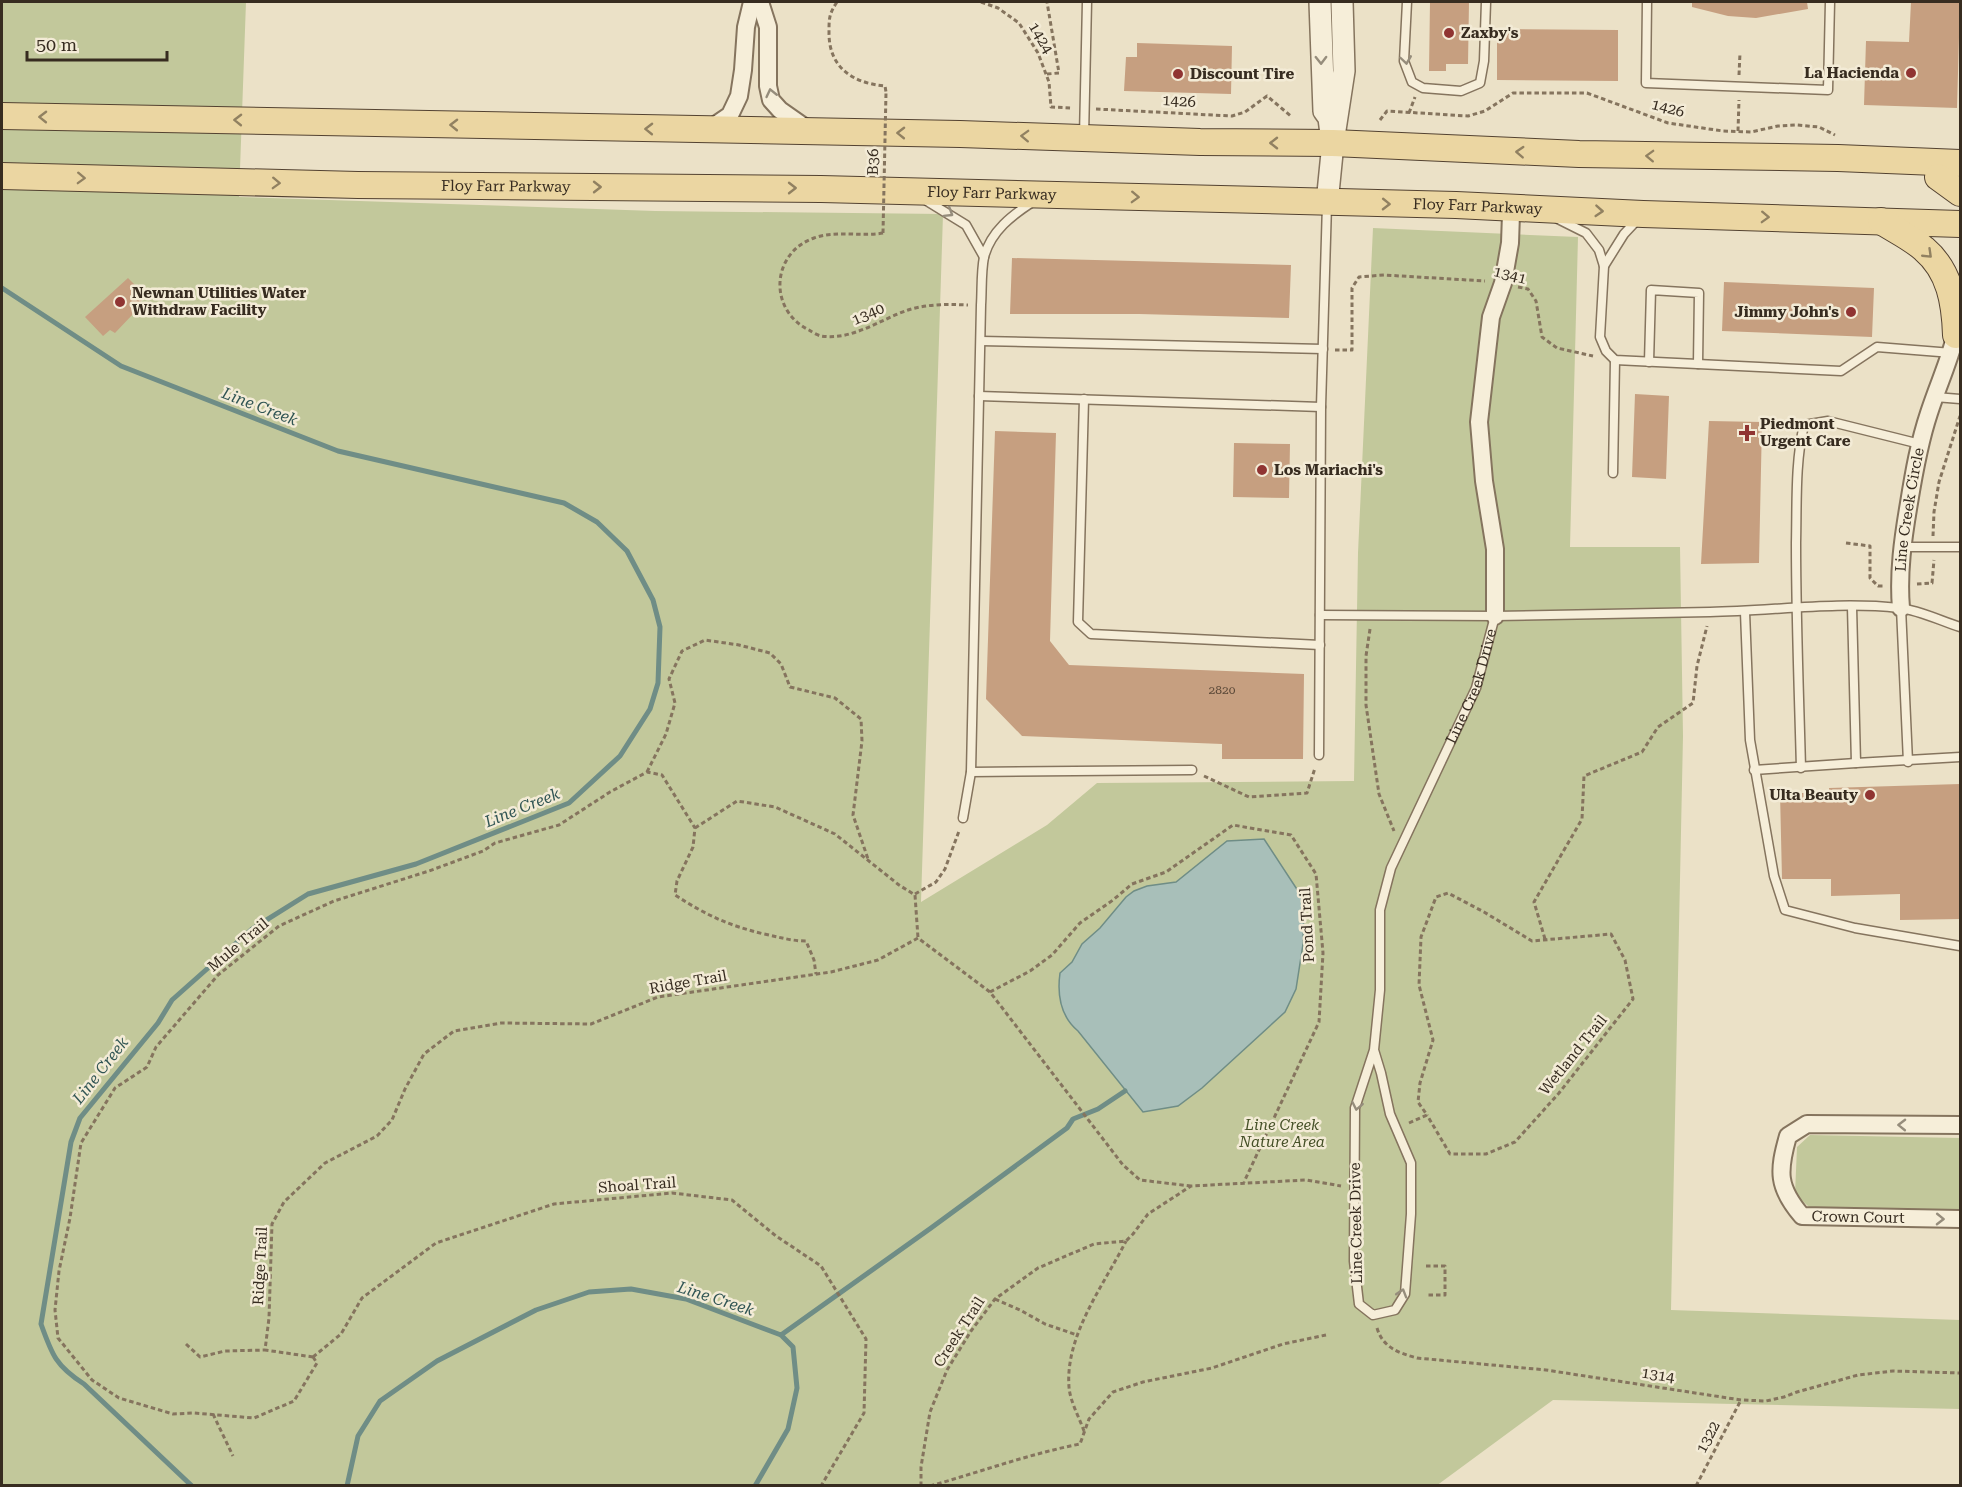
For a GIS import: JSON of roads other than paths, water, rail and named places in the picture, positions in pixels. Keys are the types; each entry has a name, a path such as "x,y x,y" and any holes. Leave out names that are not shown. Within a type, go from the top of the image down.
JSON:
{"main road":[{"path":"2,116 1333,143 1708,158 1758,167 1954,167 1960,193"},
{"name":"Floy Farr Parkway","path":"12,176 358,185 895,190 1523,208 1960,224"},
{"path":"1880,221 1924,249 1940,265 1947,280 1955,312 1957,334"}],"street":[{"path":"707,130 730,115 739,96 746,27 752,2"},
{"path":"760,2 768,27 768,86 771,100 780,110 811,132"},
{"path":"1320,2 1324,111 1329,118 1333,143"},
{"path":"1328,203 1333,143 1344,71 1342,2"},
{"name":"Line Creek Drive","path":"1495,616 1495,549 1484,481 1479,422 1491,316 1503,283 1510,243 1511,214 1523,208"},
{"path":"1932,405 1957,334"},
{"name":"Line Creek Circle","path":"1901,608 1899,586 1902,547 1920,444 1932,405"},
{"name":"Crown Court","path":"1960,1125 1807,1124 1788,1136 1783,1154 1781,1182 1788,1199 1802,1215 1960,1219"}],"lane":[{"path":"1084,138 1087,2"},
{"path":"1407,2 1404,61 1412,82 1423,88 1461,91 1480,83 1484,61 1486,2"},
{"path":"1647,2 1646,83 1828,90 1830,2"},
{"path":"895,190 932,203 966,225 984,257"},
{"path":"963,818 971,772 984,257 998,230 1015,213 1044,195"},
{"path":"1319,755 1321,407 1328,203"},
{"path":"1523,208 1586,234 1599,250 1604,266 1600,337 1606,351 1616,360 1841,371 1877,347 1957,334"},
{"path":"1604,266 1624,234 1643,214"},
{"path":"1649,362 1651,290 1699,293 1698,364"},
{"path":"981,341 1323,349"},
{"path":"1613,473 1616,360"},
{"path":"979,396 1321,407"},
{"path":"1084,399 1078,622 1091,634 1320,645"},
{"path":"1932,405 1960,399"},
{"path":"1801,768 1796,606 1800,444 1804,425 1828,421 1920,444"},
{"path":"1902,547 1960,548"},
{"path":"1320,615 1495,616 1745,612 1796,606 1852,607 1901,608 1960,627"},
{"path":"1852,607 1856,763"},
{"path":"1901,608 1908,762"},
{"path":"1745,612 1750,740 1754,770 1774,876 1785,910 1855,928 1960,946"},
{"name":"Line Creek Drive","path":"1374,1050 1390,1114 1411,1162 1411,1214 1405,1294 1395,1310 1373,1315 1359,1304 1356,1287 1355,1108 1374,1050 1380,990 1380,910 1391,868 1476,688 1495,616"},
{"path":"1754,770 1960,757"},
{"path":"971,772 1192,770"}],"water":[{"path":"1264,839 1304,900 1303,944 1296,989 1285,1012 1202,1088 1178,1106 1143,1112 1067,1019 1061,1005 1060,973 1072,962 1082,944 1134,891 1147,886 1176,882 1227,841"}],"waterway":[{"name":"Line Creek","path":"2,288 121,366 338,451 564,503 597,522 627,551 653,600 660,627 658,683 650,709 620,756 569,803 416,864 308,894 252,929 172,1000 158,1023 80,1118 71,1142 41,1324 52,1352 61,1365 192,1486"},
{"path":"781,1335 1067,1128 1073,1119 1098,1109 1125,1091"},
{"name":"Line Creek","path":"347,1486 358,1436 380,1401 437,1361 536,1310 589,1292 631,1289 686,1299 781,1335 793,1347 797,1388 788,1429 755,1486"}],"place":[{"name":"Zaxby's","path":"1449,33"},
{"name":"La Hacienda","path":"1911,73"},
{"name":"Discount Tire","path":"1178,74"},
{"name":"Newnan Utilities Water Withdraw Facility","path":"120,302"},
{"name":"Jimmy John's","path":"1851,312"},
{"name":"Piedmont Urgent Care","path":"1747,433"},
{"name":"Los Mariachi's","path":"1262,470"},
{"name":"Ulta Beauty","path":"1870,795"}],"park label":[{"name":"Line Creek Nature Area","path":"1282,1134"}]}
